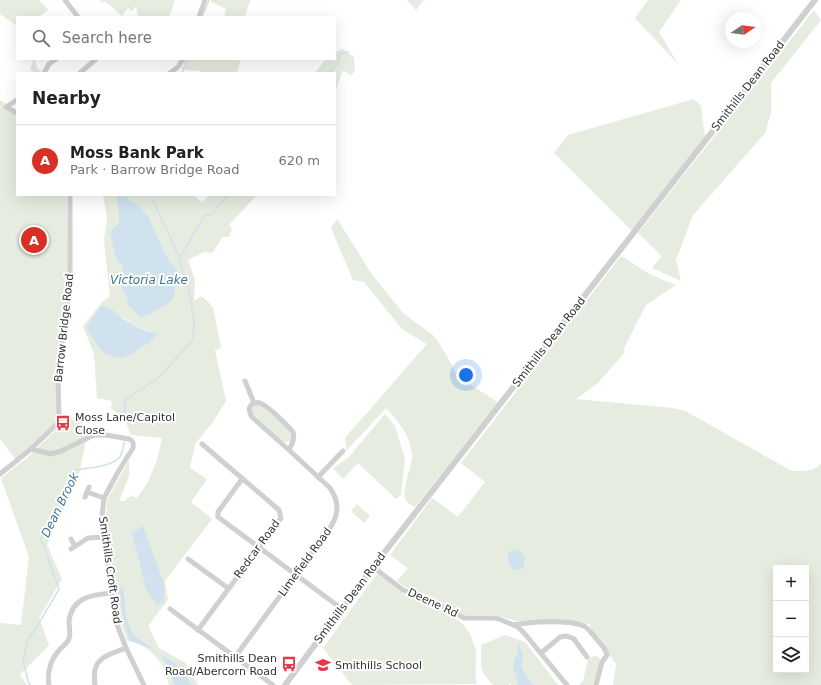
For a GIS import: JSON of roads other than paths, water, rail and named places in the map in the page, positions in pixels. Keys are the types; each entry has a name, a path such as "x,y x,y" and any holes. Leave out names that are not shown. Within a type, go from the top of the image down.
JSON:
{"street":[{"path":"65,0 77,16"},
{"path":"199,16 205,0"},
{"name":"Smithills Dean Road","path":"285,685 373,567 815,0"},
{"path":"45,72 49,64 55,60"},
{"path":"81,72 95,60"},
{"path":"171,72 178,67 182,60"},
{"path":"16,101 6,107 16,112"},
{"name":"Barrow Bridge Road","path":"0,474 31,449 58,423 58,372 70,286 70,196"},
{"name":"Limefield Road","path":"235,657 332,526 336,518 337,510 335,494 330,488 250,415 250,406 254,403 246,381"},
{"path":"254,403 261,403 264,405 293,432 294,440 289,450"},
{"name":"Smithills Croft Road","path":"31,449 51,454 94,435 129,438 134,444 104,498 102,516 116,622 126,648 144,685"},
{"name":"Redcar Road","path":"198,630 281,518 279,510 202,444"},
{"path":"318,477 343,451"},
{"path":"242,479 218,512 218,517 342,609"},
{"path":"87,492 104,498"},
{"path":"71,539 73,548 88,538 104,536"},
{"path":"188,559 228,588"},
{"name":"Deene Rd","path":"373,567 403,590 432,601 464,618 495,618 513,625 521,630 568,684"},
{"path":"48,685 48,673 52,662 56,654 69,640 70,617 76,605 87,597 111,593"},
{"path":"170,609 273,685"},
{"path":"513,625 523,623 554,622 586,627 606,652 607,658 602,662 596,685"},
{"path":"540,653 560,637 567,636 574,639 587,657"},
{"path":"95,685 94,680 96,667 101,659 126,648"}],"water":[{"name":"Victoria Lake","path":"116,196 127,196 129,200 135,202 148,215 167,257 176,269 177,280 173,300 149,315 140,317 128,305 126,295 121,286 123,267 116,259 110,236 112,229 118,224 119,216"},
{"path":"101,306 110,308 122,318 138,327 156,333 156,336 148,344 128,356 121,358 107,355 100,349 88,331 87,326"},
{"path":"143,526 164,584 164,602 157,605 146,589 132,533"},
{"path":"516,549 522,553 524,563 522,569 514,570 510,566 508,556 510,551"},
{"path":"123,587 126,617 133,635 153,649 130,641 124,622 118,588"},
{"path":"518,642 523,655 521,665 525,675 534,685 518,685 513,666 514,660 518,653"},
{"path":"162,655 186,671 192,685 175,685"}],"waterway":[{"name":"Dean Brook","path":"202,16 209,0"},
{"path":"330,72 338,63 340,54 348,52"},
{"name":"Dean Brook","path":"182,72 187,60"},
{"name":"Dean Brook","path":"125,416 125,400 158,378 193,340 194,320 189,291 178,255 151,196"},
{"path":"179,258 205,215 212,214 227,196"},
{"name":"Dean Brook","path":"30,685 23,661 27,641 59,589 41,539 75,470 98,467 115,461 119,458 123,450 124,442"}],"place":[{"name":"Moss Bank Park","path":"34,240"},
{"name":"Moss Lane/Capitol Close","path":"63,423"},
{"name":"Smithills Dean Road/Abercorn Road","path":"289,664"},
{"name":"Smithills School","path":"323,665"}]}
